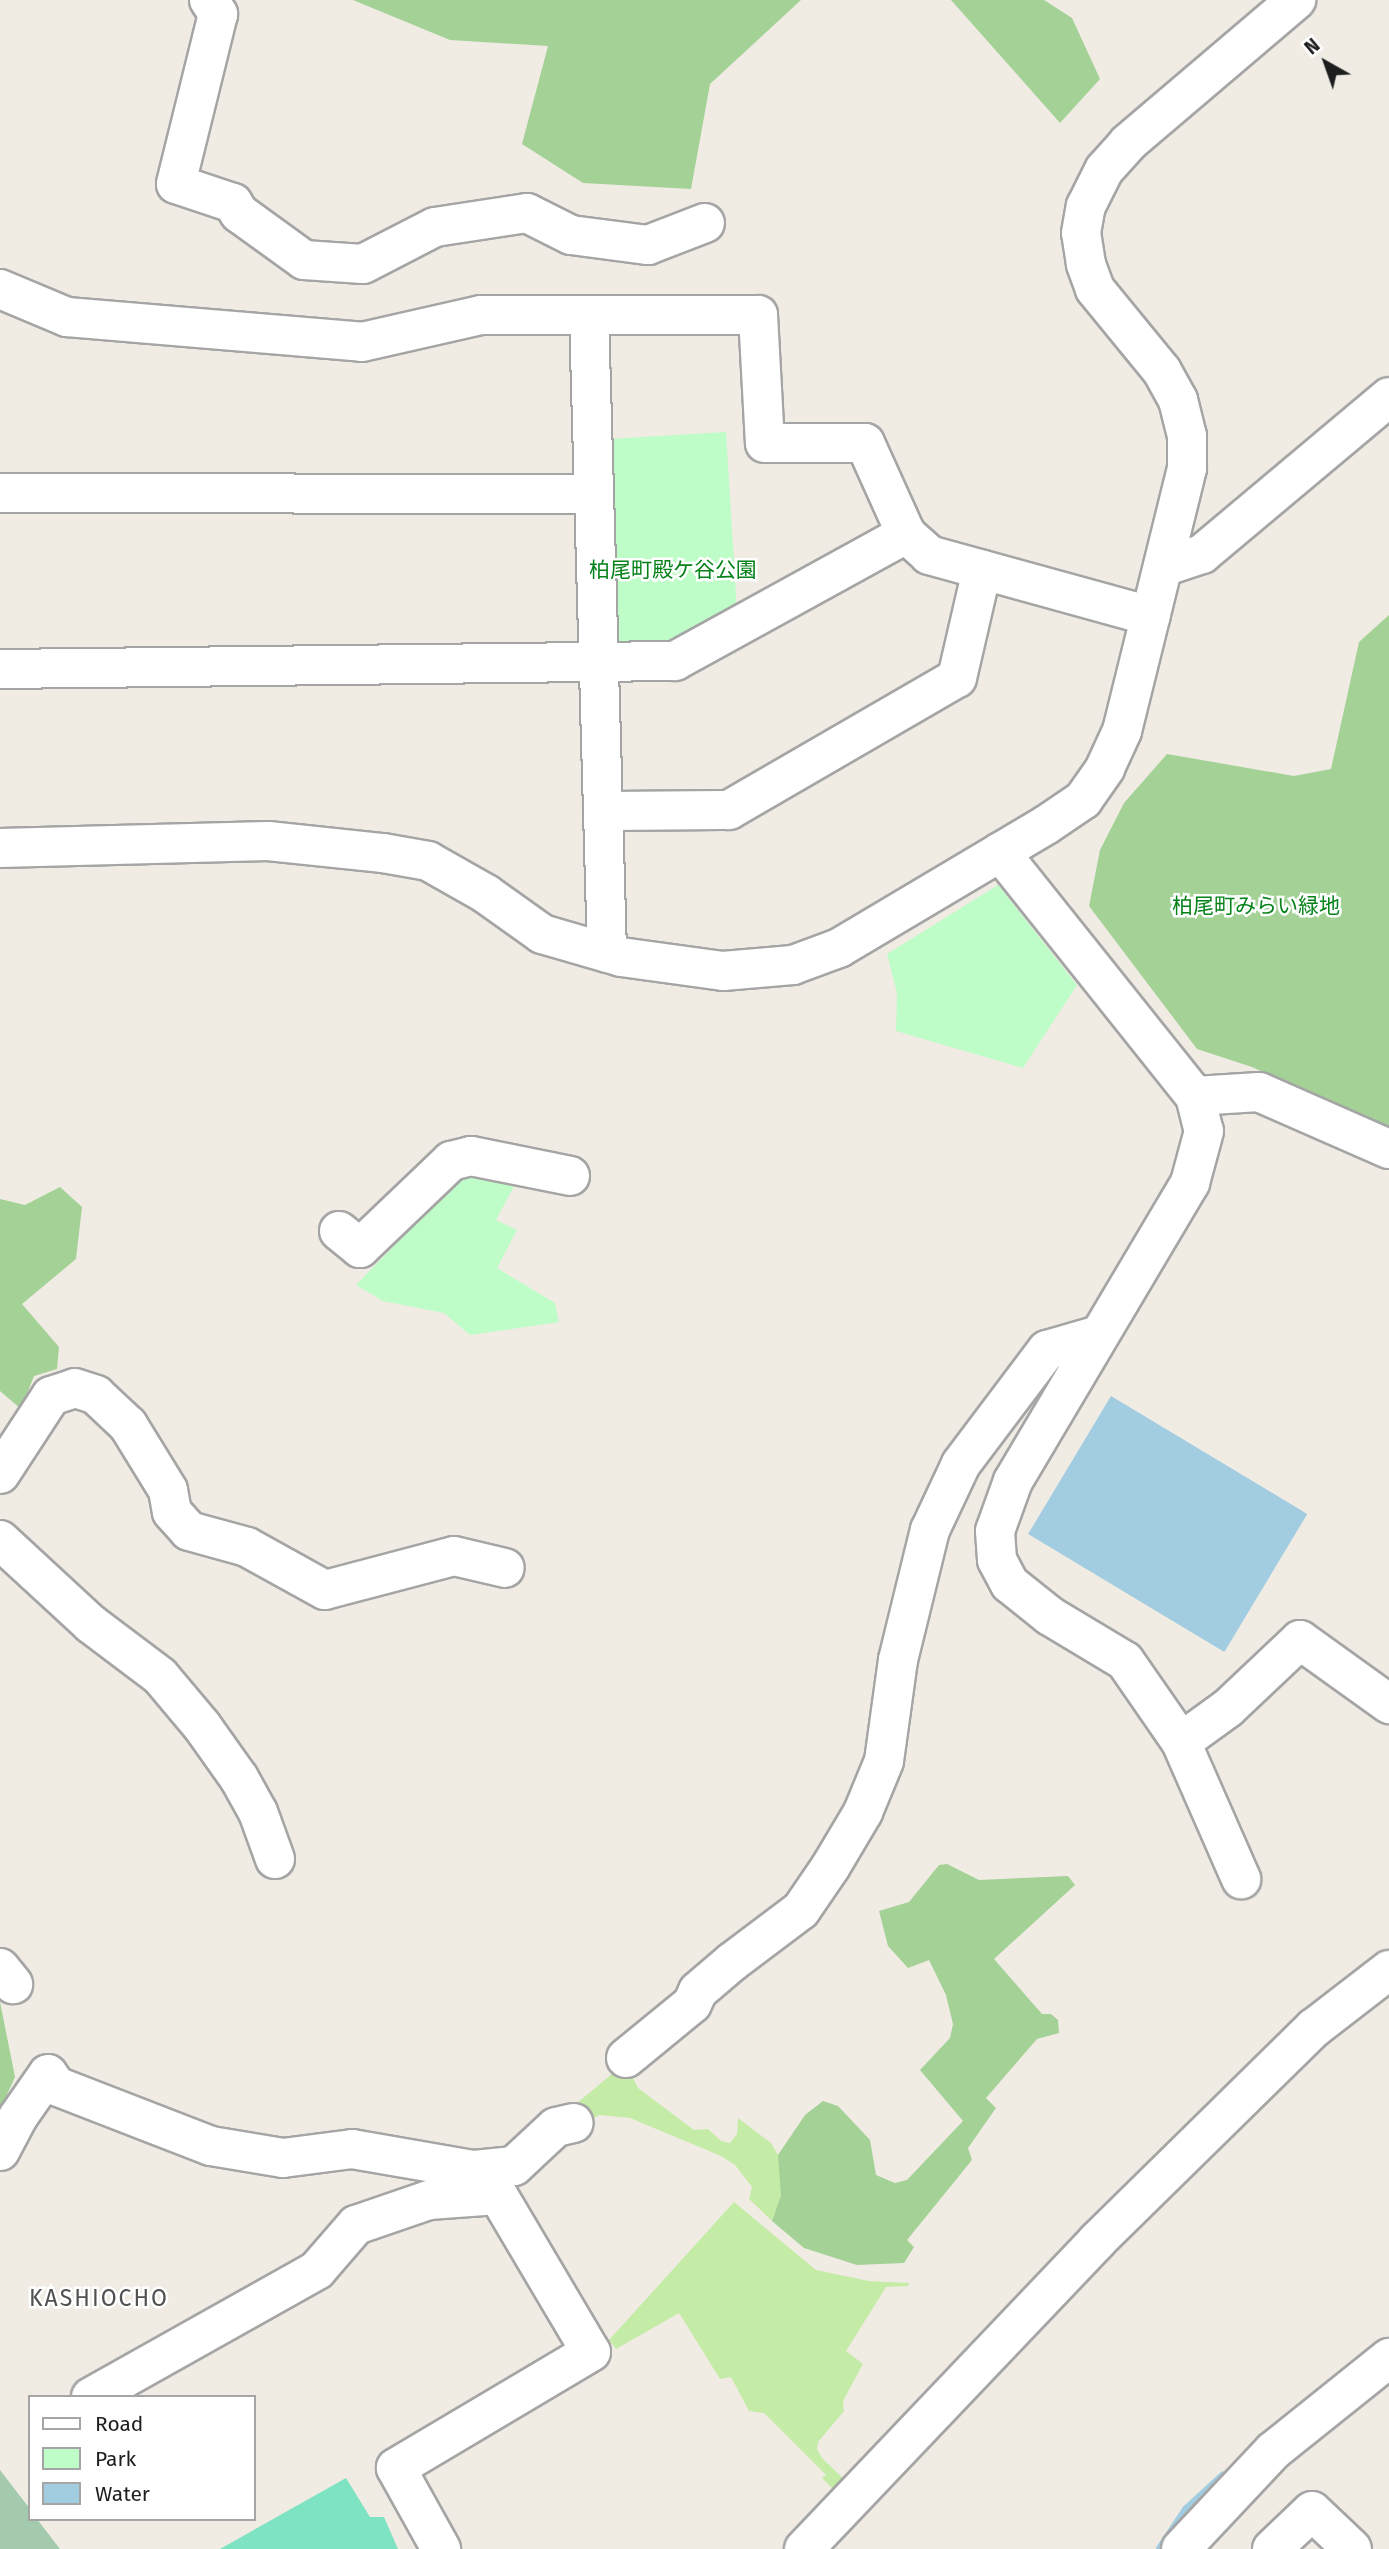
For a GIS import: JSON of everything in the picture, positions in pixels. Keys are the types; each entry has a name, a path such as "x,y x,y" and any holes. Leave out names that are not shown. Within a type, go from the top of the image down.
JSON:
{"street":[{"path":"209,0 218,14 176,184 233,203 239,213 304,260 363,264 435,227 527,213 570,235 648,245 705,223"},
{"path":"0,848 268,841 383,853 428,861 486,894 542,934 607,953 723,971 793,965 839,948 1083,800 1105,768 1122,731 1187,468 1187,436 1178,400 1162,371 1095,289 1086,264 1081,233 1086,206 1104,170 1128,143 1296,0"},
{"path":"0,289 67,317 362,342 481,315 758,315 765,443 866,443 906,534 929,555 1151,616"},
{"path":"589,316 607,953"},
{"path":"1163,568 1202,554 1389,397"},
{"path":"0,493 594,494"},
{"path":"0,669 675,661 906,534"},
{"path":"603,811 729,810 957,678 982,570"},
{"path":"1000,852 1195,1096 1204,1131 1190,1183 1013,1481 995,1531 997,1560 1010,1584 1051,1616 1125,1661 1181,1742 1241,1879"},
{"path":"1195,1096 1259,1092 1389,1149"},
{"path":"340,1231 360,1248 451,1161 471,1156 570,1176"},
{"path":"626,2058 692,2004 698,1991 732,1962 801,1910 831,1867 863,1812 884,1761 898,1660 930,1530 961,1464 1047,1350 1099,1335"},
{"path":"0,1474 51,1396 75,1388 96,1395 128,1425 168,1490 172,1512 189,1531 247,1547 325,1590 454,1556 505,1568"},
{"path":"0,1540 91,1624 160,1676 202,1726 239,1778 258,1812 275,1860"},
{"path":"1181,1742 1228,1708 1300,1640 1389,1704"},
{"path":"804,2549 1097,2241 1314,2028 1389,1970"},
{"path":"0,2151 18,2117 48,2074 56,2085 234,2152 283,2158 352,2149 474,2170 506,2181 591,2352 396,2468 441,2549"},
{"path":"95,2395 317,2270 356,2225 429,2200 506,2181 556,2127 574,2123"},
{"path":"1181,2549 1194,2532 1273,2451 1389,2358"},
{"path":"1272,2549 1312,2511 1352,2549"}],"green space":[{"path":"353,0 801,0 710,84 691,189 583,183 522,144 548,46 450,40"},
{"path":"951,0 1044,0 1072,18 1100,79 1060,123"},
{"name":"柏尾町殿ケ谷公園","path":"726,432 737,611 669,648 622,649 611,640 609,439"},
{"name":"柏尾町みらい緑地","path":"1389,615 1389,1131 1252,1067 1197,1049 1089,906 1100,850 1124,803 1167,754 1294,776 1331,769 1359,642"},
{"path":"998,885 1077,985 1023,1068 896,1031 897,993 887,954"},
{"path":"467,1171 520,1175 496,1220 517,1230 497,1268 555,1303 559,1322 470,1335 444,1313 383,1301 356,1285"},
{"path":"60,1187 82,1207 76,1259 22,1304 59,1347 57,1369 34,1376 21,1409 0,1391 0,1199 25,1205"},
{"path":"947,1864 979,1880 1068,1876 1075,1885 994,1959 1042,2014 1051,2014 1058,2020 1059,2033 1037,2039 986,2098 996,2108 968,2148 972,2160 907,2240 914,2247 904,2263 857,2265 804,2248 772,2221 781,2195 778,2155 805,2115 823,2101 838,2106 870,2140 876,2175 895,2183 907,2180 963,2121 920,2070 950,2038 953,2024 946,1995 929,1960 908,1968 888,1946 879,1911 909,1902 939,1865"},
{"path":"0,2002 15,2077 0,2110"},
{"path":"625,2063 638,2088 694,2130 708,2129 721,2141 730,2143 737,2134 738,2118 771,2143 778,2155 782,2178 781,2195 772,2221 749,2199 752,2187 735,2165 721,2156 630,2118 599,2115 590,2120 564,2114"},
{"path":"734,2202 816,2270 869,2281 909,2283 908,2286 886,2287 846,2351 863,2364 843,2401 844,2411 818,2442 817,2449 822,2458 846,2481 835,2491 822,2478 826,2475 764,2413 749,2411 731,2377 720,2379 679,2313 616,2349 609,2340"},
{"path":"0,2470 28,2506 28,2521 39,2521 60,2549 0,2549"},
{"path":"346,2478 370,2517 384,2517 398,2549 220,2549"}],"water":[{"path":"1111,1396 1307,1514 1224,1652 1028,1534"}],"waterway":[{"path":"1161,2549 1187,2510 1224,2476"}],"district":[{"name":"KASHIOCHO","path":"99,2298"}]}
